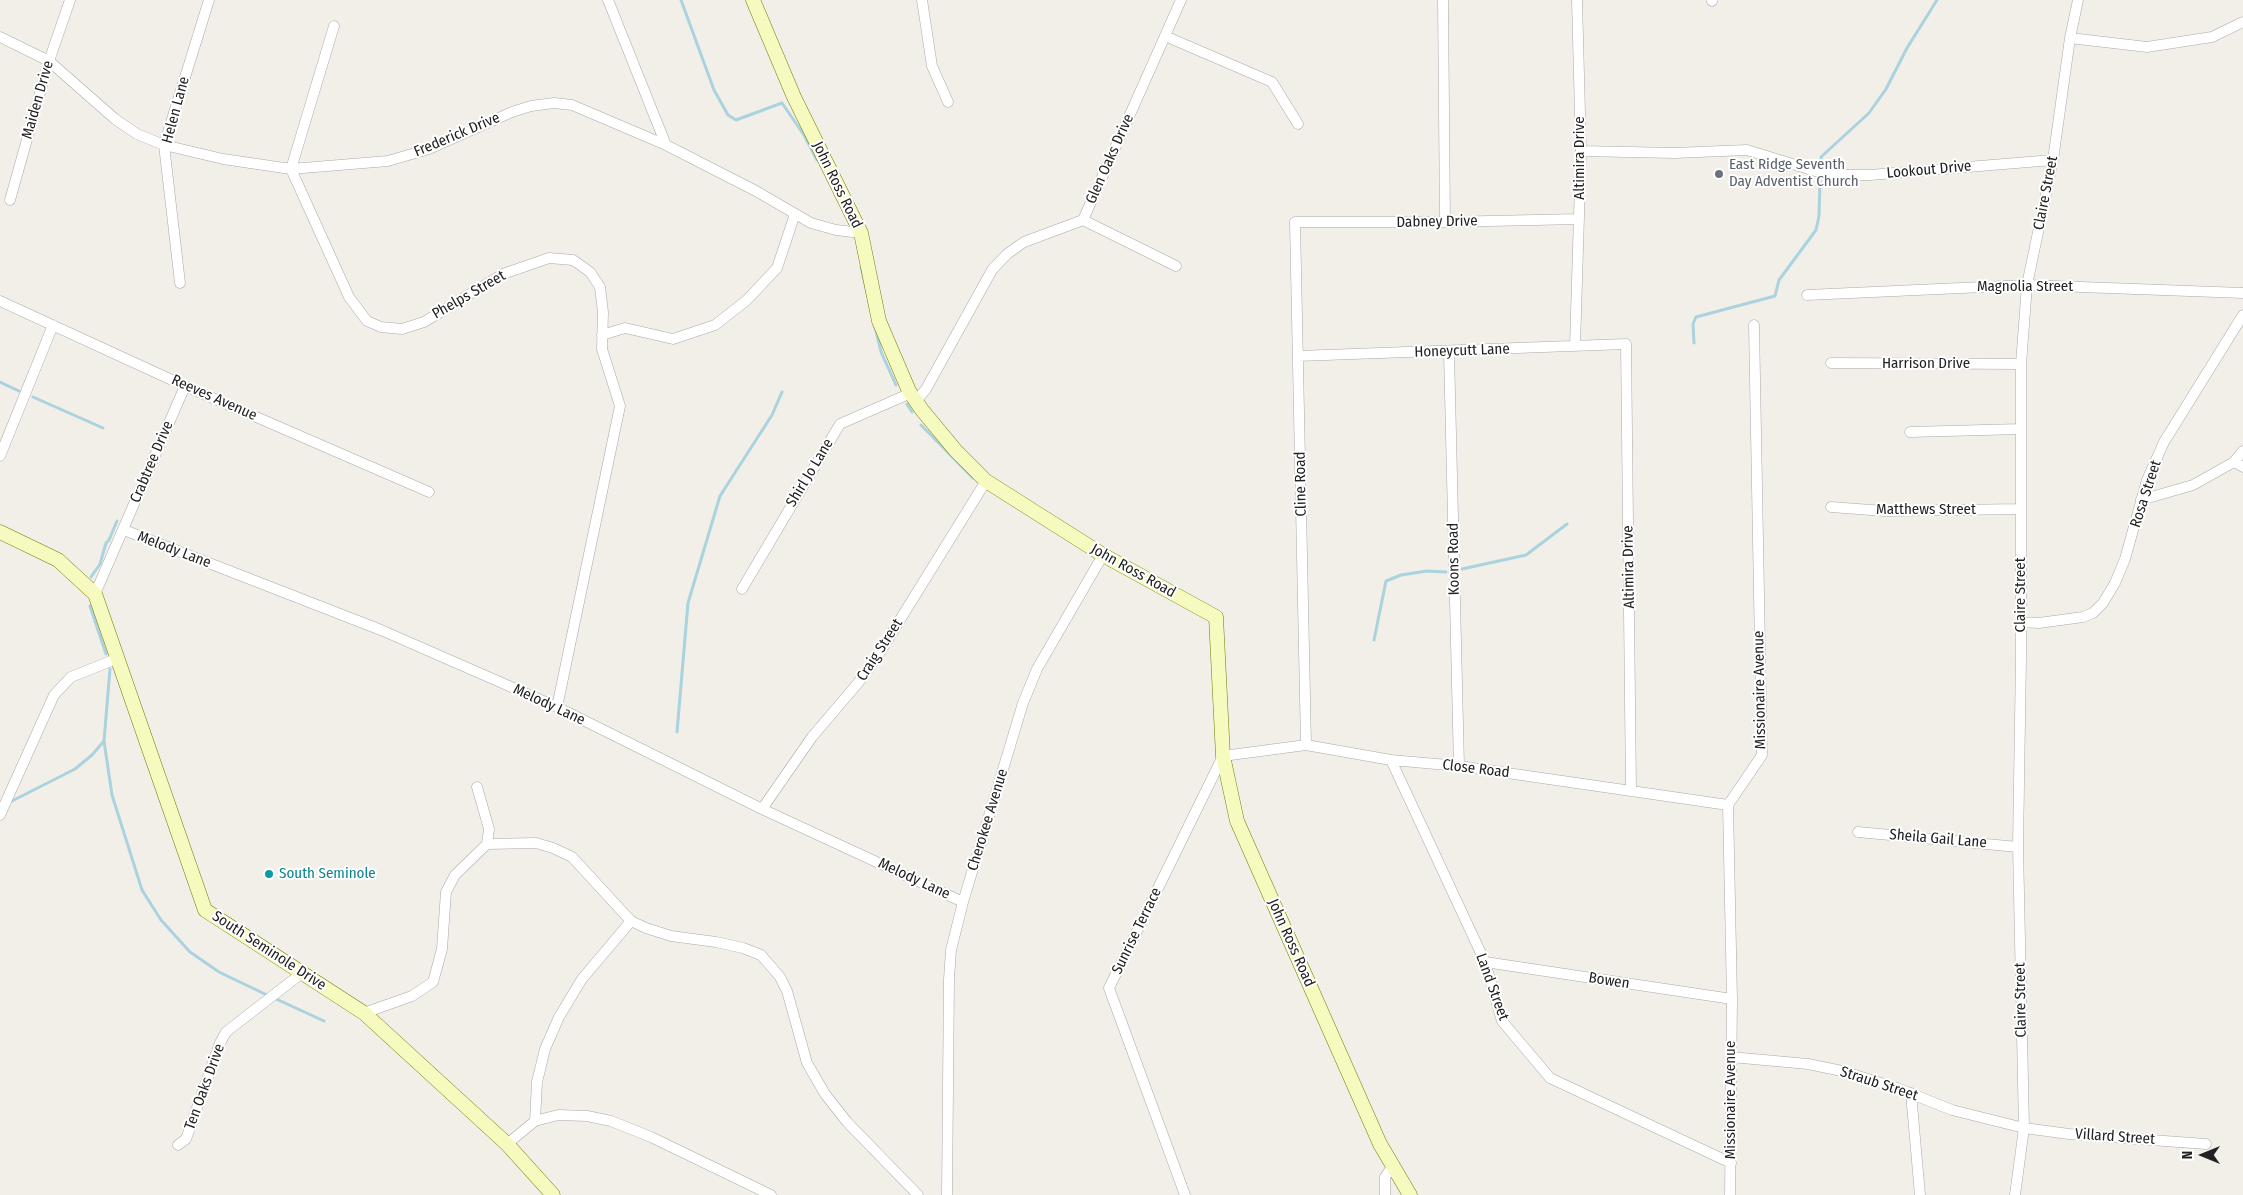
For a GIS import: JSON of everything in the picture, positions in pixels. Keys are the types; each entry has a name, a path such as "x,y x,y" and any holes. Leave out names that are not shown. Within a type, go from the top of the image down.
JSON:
{"street":[{"name":"Maiden Drive","path":"10,200 49,61 70,0"},
{"name":"Helen Lane","path":"180,283 164,144 209,0"},
{"path":"608,0 666,146"},
{"name":"John Ross Road","path":"753,0 794,97 861,233 879,321 913,397 956,451 986,481 1103,555 1216,617 1223,756 1237,821 1380,1144 1410,1195"},
{"path":"922,0 932,66 948,102"},
{"name":"Glen Oaks Drive","path":"913,397 926,389 992,270 1007,254 1024,242 1083,220 1181,0"},
{"path":"1443,0 1445,222"},
{"name":"Altimira Drive","path":"1575,346 1581,150 1577,0"},
{"name":"Claire Street","path":"2015,1195 2024,1128 2018,847 2021,622 2021,364 2027,285 2053,160 2070,38 2078,0"},
{"path":"2070,38 2147,47 2212,38 2243,22"},
{"path":"291,169 334,26"},
{"name":"Frederick Drive","path":"0,36 49,61 115,119 137,134 164,144 223,159 291,169 388,161 429,149 512,112 531,106 554,103 572,105 666,146 756,191 811,223 836,230 861,233"},
{"path":"1165,36 1272,82 1298,124"},
{"name":"Lookout Drive","path":"1581,150 1675,153 1747,150 1828,175 1870,175 2053,160"},
{"name":"Phelps Street","path":"291,169 349,298 367,322 382,327 402,329 424,322 503,274 549,258 573,260 590,272 600,287 603,312 602,349 620,406 557,707"},
{"path":"602,335 625,328 674,339 715,325 747,300 777,268 795,214"},
{"name":"Dabney Drive","path":"1295,222 1445,222 1579,219"},
{"path":"1083,220 1176,266"},
{"name":"Cline Road","path":"1295,222 1306,745"},
{"name":"Magnolia Street","path":"1807,295 2027,285 2243,293"},
{"name":"Reeves Avenue","path":"0,301 185,386 429,492"},
{"name":"Rosa Street","path":"2021,622 2039,623 2083,617 2094,613 2103,603 2115,583 2125,559 2141,500 2164,442 2243,316"},
{"path":"0,456 54,325"},
{"name":"Missionaire Avenue","path":"1730,1195 1732,999 1728,805 1762,755 1754,325"},
{"name":"Altimira Drive","path":"1626,344 1631,790"},
{"name":"Honeycutt Lane","path":"1298,356 1449,352 1626,344"},
{"name":"Koons Road","path":"1449,352 1459,766"},
{"name":"Harrison Drive","path":"1831,363 2021,364"},
{"name":"Crabtree Drive","path":"95,594 185,386"},
{"name":"Shirl Jo Lane","path":"742,589 840,424 913,397"},
{"path":"1910,432 2021,429"},
{"path":"2141,500 2193,485 2238,464 2243,451"},
{"name":"Craig Street","path":"762,809 812,737 858,683 880,652 986,481"},
{"name":"Matthews Street","path":"1831,507 1884,511 2021,509"},
{"name":"Melody Lane","path":"124,530 381,630 557,707 762,809 963,902"},
{"name":"South Seminole Drive","path":"0,532 58,560 95,594 107,624 116,659 205,910 364,1013 507,1144 553,1195"},
{"name":"Cherokee Avenue","path":"947,1195 949,979 952,950 963,902 1022,703 1037,669 1103,555"},
{"path":"0,815 54,695 71,676 116,659"},
{"name":"Close Road","path":"1223,756 1306,745 1391,760 1459,766 1728,805"},
{"name":"Sunrise Terrace","path":"1185,1195 1110,988 1223,756"},
{"name":"Land Street","path":"1391,760 1485,962 1502,1021 1550,1078 1730,1163"},
{"path":"364,1013 412,996 433,982 442,949 446,892 455,875 487,844 489,829 476,787"},
{"name":"Sheila Gail Lane","path":"1858,832 2018,847"},
{"path":"487,844 536,842 553,848 572,857 631,921 671,936 716,942 743,948 761,955 780,977 787,991 807,1063 825,1094 847,1122 918,1195"},
{"path":"535,1121 537,1082 545,1049 559,1017 582,979 631,921"},
{"name":"Bowen","path":"1485,962 1732,999"},
{"name":"Ten Oaks Drive","path":"178,1145 186,1139 220,1043 226,1032 302,973"},
{"name":"Straub Street","path":"1731,1057 1808,1064 1842,1071 1911,1093 1952,1110 2024,1128"},
{"path":"1911,1093 1920,1195"},
{"path":"507,1144 535,1121 558,1116 587,1116 611,1121 651,1137 771,1195"},
{"name":"Villard Street","path":"2024,1128 2069,1134 2206,1144"},
{"path":"1385,1195 1385,1178 1392,1166"}],"waterway":[{"path":"681,0 714,90 728,115 736,120 782,103 804,135 817,160"},
{"path":"1821,165 1821,157 1869,113 1886,89 1907,48 1937,0"},
{"path":"1694,343 1693,324 1696,317 1775,296 1779,280 1816,230 1819,216 1820,181"},
{"path":"861,267 881,352 896,385"},
{"path":"0,382 19,391"},
{"path":"677,732 688,603 720,496 772,415 782,392"},
{"path":"33,397 103,428"},
{"path":"907,404 912,412"},
{"path":"921,425 973,478"},
{"path":"91,577 100,564 106,543 117,521"},
{"path":"1462,569 1526,555 1567,524"},
{"path":"1374,640 1386,581 1401,575 1427,571 1446,572"},
{"path":"90,606 106,654"},
{"path":"110,669 104,741 112,795 142,890 161,920 190,952 219,972 269,996"},
{"path":"10,802 75,769 92,755 104,741"},
{"path":"274,998 324,1021"}],"place":[{"name":"East Ridge Seventh Day Adventist Church","path":"1719,174"},
{"name":"South Seminole","path":"269,874"}]}
